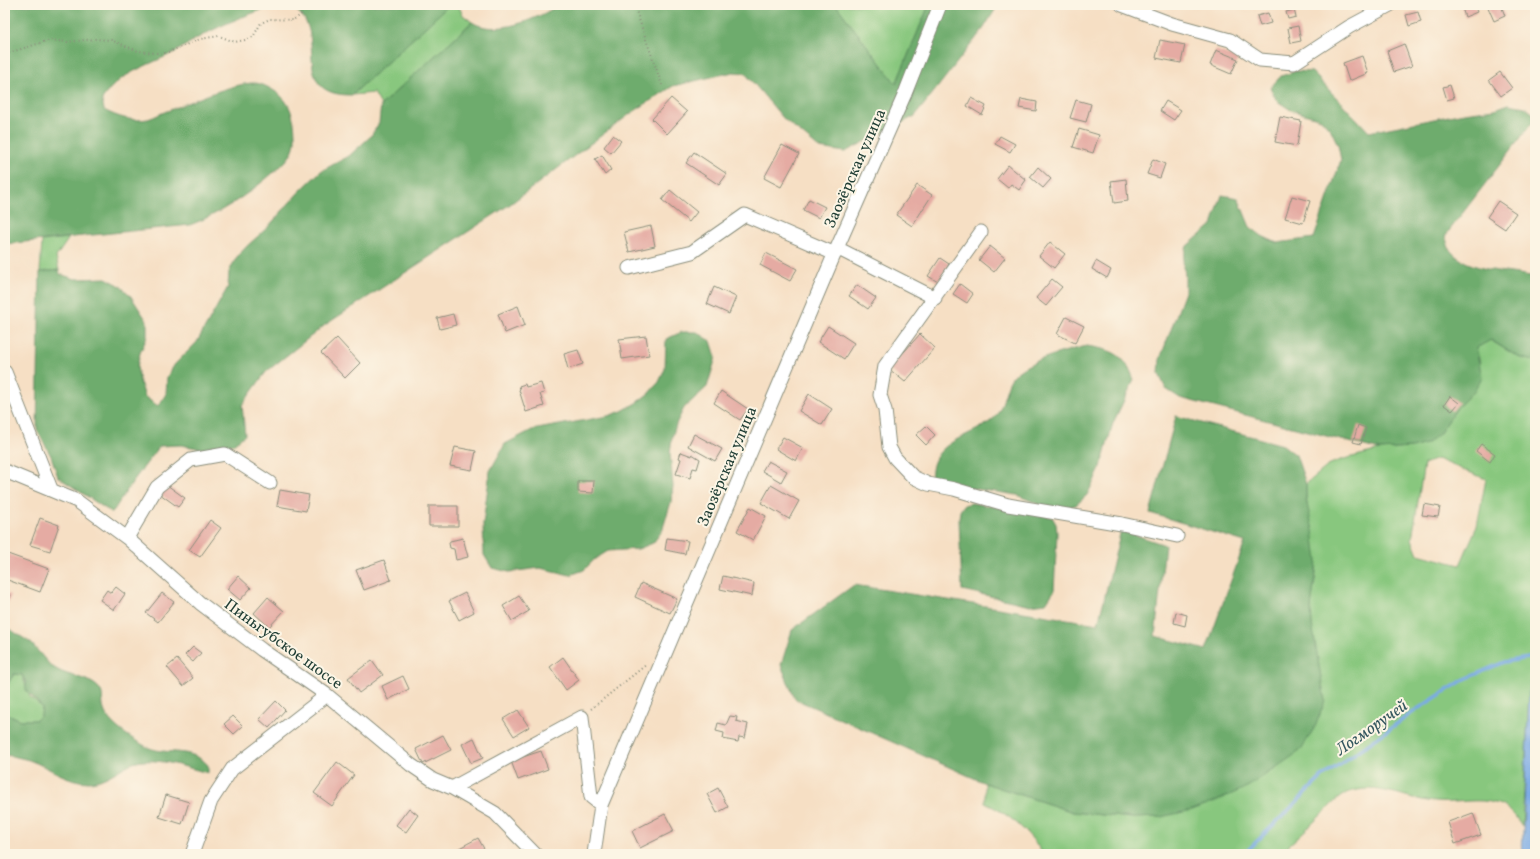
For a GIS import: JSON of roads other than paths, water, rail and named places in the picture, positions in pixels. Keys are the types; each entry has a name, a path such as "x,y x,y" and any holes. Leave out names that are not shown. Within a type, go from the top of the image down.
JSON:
{"street":[{"name":"Заозёрская улица","path":"598,852 601,805 836,251 904,96 940,5"},
{"path":"1122,5 1172,24 1230,40 1260,60 1294,63 1349,27 1390,5"},
{"path":"629,268 692,252 745,215 836,251 935,298"},
{"path":"982,232 885,366 880,395 885,410 889,447 895,458 913,477 928,484 954,489 992,501 1122,524 1177,536"},
{"path":"5,372 51,489"},
{"path":"126,538 157,487 191,460 225,454 270,483"},
{"name":"Пиньгубское шоссе","path":"5,471 77,501 126,538 200,603 262,650 327,695 411,765 433,780 452,788 495,813 535,854"},
{"path":"192,854 211,801 232,769 327,695"},
{"path":"452,788 582,717 591,797 601,805"}],"water":[{"path":"1535,656 1535,854 1522,854 1529,693"}],"waterway":[{"name":"Логморучей","path":"1244,854 1322,777 1419,708 1465,679 1504,662 1535,657"}]}
